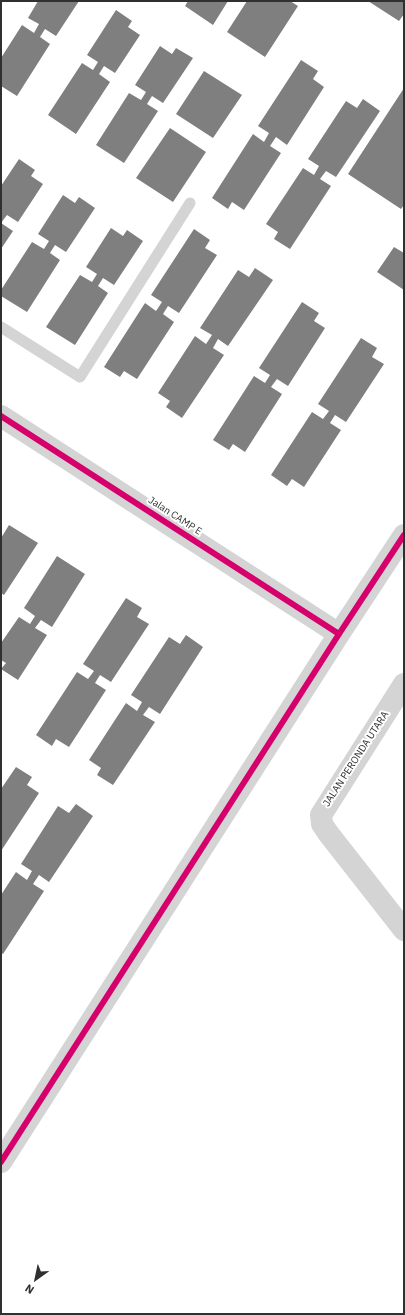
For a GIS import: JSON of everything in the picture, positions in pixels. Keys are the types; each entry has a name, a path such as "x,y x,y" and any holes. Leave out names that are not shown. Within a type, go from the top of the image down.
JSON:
{"street":[{"name":"Jalan CAMP E","path":"1,416 339,634"},
{"path":"1,1162 404,535"},
{"name":"JALAN PERONDA UTARA","path":"404,684 321,815 322,824 328,833 404,930"}],"lane":[{"path":"1,327 80,377 190,203"}],"building":[{"path":"38,1 79,1 56,36 45,29 40,37 50,44 17,96 1,86 1,58 22,25 34,33 39,24 28,18"},
{"path":"188,1 228,1 213,25 185,6"},
{"path":"247,1 290,1 298,6 265,57 227,32"},
{"path":"368,1 404,1 404,14 399,21"},
{"path":"116,10 132,21 128,27 140,35 115,73 104,66 99,74 110,82 76,134 48,115 82,63 93,70 98,62 87,55"},
{"path":"160,46 172,54 176,48 193,58 163,103 152,96 147,104 158,111 124,163 96,145 129,93 141,100 146,92 135,85"},
{"path":"301,60 318,71 313,79 324,87 287,145 276,137 270,146 281,153 244,210 232,202 228,209 212,198 253,134 264,142 269,133 258,126"},
{"path":"204,71 242,95 213,138 176,114"},
{"path":"404,88 404,205 401,209 348,174"},
{"path":"363,99 380,111 336,177 326,171 320,179 331,186 290,249 274,239 278,232 266,224 303,168 314,175 319,166 308,159 346,101 357,108"},
{"path":"170,128 206,152 173,202 136,178"},
{"path":"19,159 35,170 31,176 43,184 18,222 7,215 1,223 1,186"},
{"path":"63,195 75,203 79,197 95,208 66,252 55,245 50,253 60,260 27,312 1,296 1,290 32,242 44,249 49,241 38,234"},
{"path":"1,223 13,231 1,249"},
{"path":"111,228 123,236 127,230 143,241 114,285 103,278 98,286 108,293 75,345 46,327 80,275 92,282 97,274 86,267"},
{"path":"194,229 210,240 205,248 217,255 179,313 168,306 163,314 174,322 137,379 124,371 120,377 104,367 145,303 156,311 162,302 151,295"},
{"path":"394,247 404,253 404,290 377,272"},
{"path":"255,268 273,280 228,346 218,339 213,348 224,355 182,418 166,407 170,401 158,393 195,336 206,344 212,335 200,328 238,270 249,277"},
{"path":"302,302 319,313 314,321 325,328 288,386 277,379 271,387 282,394 245,452 233,444 229,450 213,440 254,376 265,383 270,375 259,368"},
{"path":"361,338 377,348 372,357 384,364 346,422 335,415 330,423 341,430 304,487 292,479 287,486 271,475 312,412 323,419 329,411 318,404"},
{"path":"9,525 38,543 4,595 1,593 1,538"},
{"path":"57,556 85,574 52,627 41,620 35,628 47,635 18,680 1,669 6,663 1,660 1,643 19,617 30,624 35,616 24,608"},
{"path":"126,598 142,608 137,617 149,624 111,682 100,675 95,683 106,690 69,747 56,739 52,746 36,735 77,672 88,679 94,671 83,664"},
{"path":"186,635 203,647 160,714 149,707 143,715 155,722 113,785 97,775 101,768 89,760 126,703 137,711 142,702 131,695 169,637 180,644"},
{"path":"16,767 32,777 27,785 39,793 1,851 1,789"},
{"path":"76,804 93,816 49,882 39,875 33,884 44,891 3,954 1,953 1,895 16,872 27,880 32,871 21,864 58,806 69,813"}],"cycle path":[{"path":"1,416 339,634"},
{"path":"1,1162 404,535"}]}
